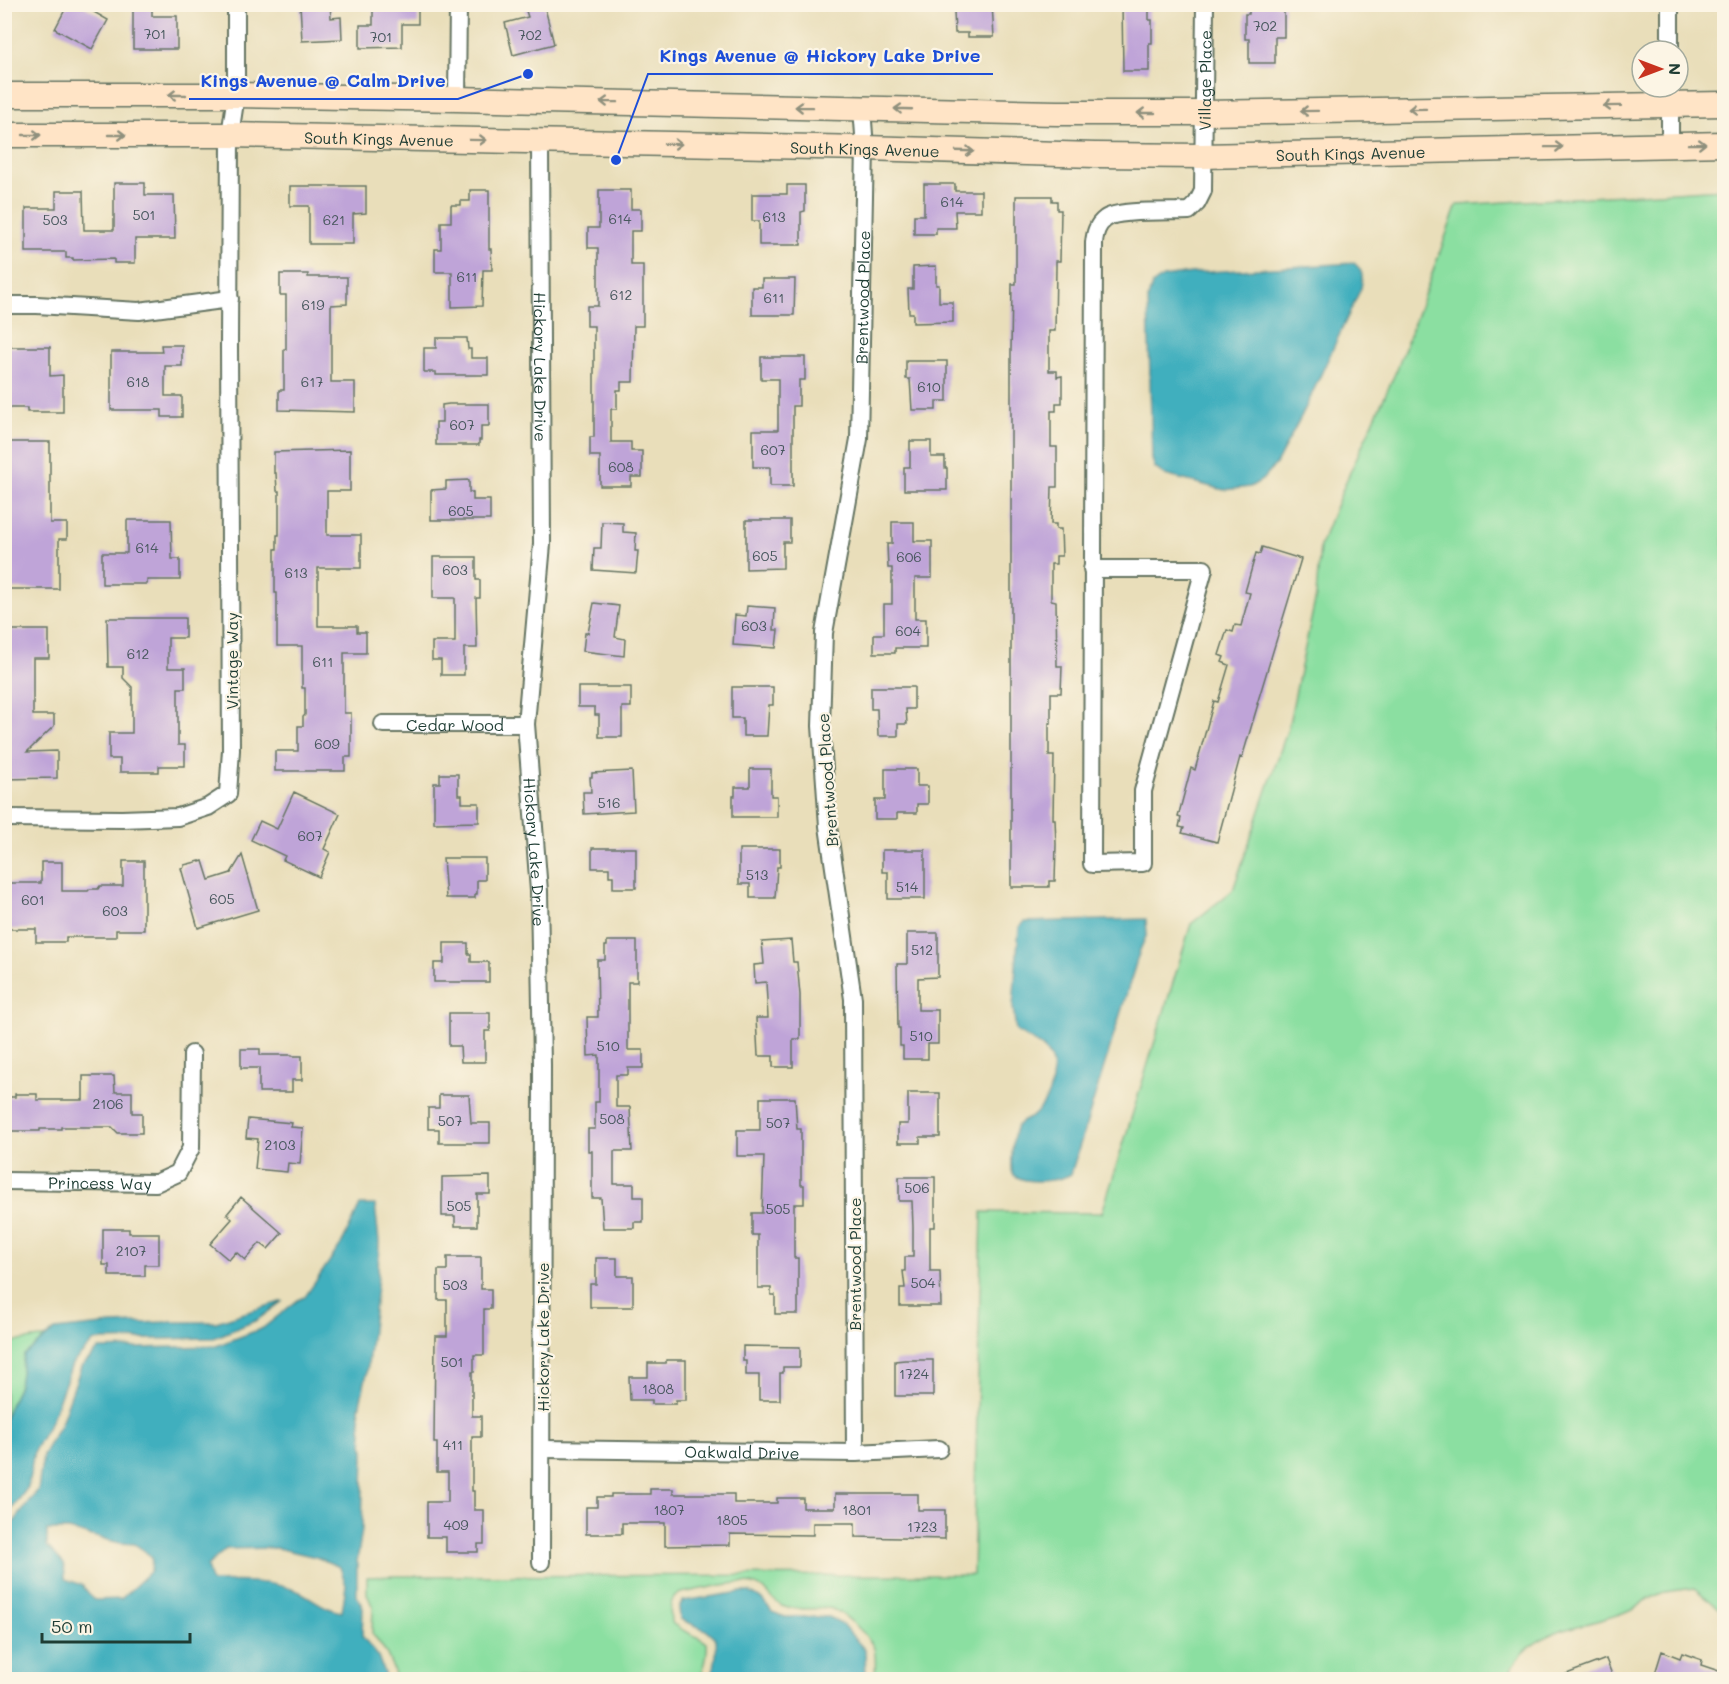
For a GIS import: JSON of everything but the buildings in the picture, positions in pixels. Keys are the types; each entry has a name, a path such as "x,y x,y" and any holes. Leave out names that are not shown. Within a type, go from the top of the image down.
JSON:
{"main road":[{"path":"4,95 236,95 1057,113 1204,113 1630,97"},
{"path":"1690,99 1725,104"},
{"name":"South Kings Avenue","path":"4,135 230,135 1203,156 1725,144"}],"street":[{"name":"Vintage Way","path":"4,818 178,817 208,807 228,794 231,750 230,135 236,95 236,4"},
{"path":"457,99 458,4"},
{"name":"Village Place","path":"1092,569 1095,233 1099,224 1108,216 1120,213 1189,211 1197,203 1203,191 1205,4"},
{"path":"1670,4 1670,39"},
{"path":"1670,99 1670,144"},
{"name":"Brentwood Place","path":"855,1453 853,999 828,826 820,726 824,633 859,439 865,148 862,108"},
{"name":"Hickory Lake Drive","path":"540,142 542,544 526,724 539,903 542,1065 541,1562"},
{"path":"4,305 37,304 140,311 230,299"},
{"path":"1092,569 1204,569 1143,791 1143,864 1092,864 1092,569"},
{"name":"Cedar Wood","path":"383,724 526,724"},
{"name":"Princess Way","path":"4,1181 156,1183 178,1173 191,1148 192,1054"},
{"name":"Oakwald Drive","path":"542,1449 855,1453 939,1449"}],"green space":[{"path":"1724,189 1724,1612 1694,1588 1662,1593 1625,1612 1557,1632 1542,1639 1516,1662 1507,1679 875,1680 873,1646 859,1629 840,1613 829,1608 786,1608 757,1586 736,1583 681,1593 672,1601 671,1622 707,1643 706,1662 699,1679 396,1679 387,1655 372,1633 373,1608 367,1594 367,1577 973,1575 982,1212 1102,1213 1191,924 1233,890 1288,728 1316,596 1320,546 1347,479 1398,367 1457,205"},
{"path":"47,1337 25,1355 19,1385 5,1417 5,1343"}],"water":[{"path":"1354,263 1362,274 1361,288 1304,411 1276,464 1262,480 1250,487 1224,490 1165,475 1155,468 1152,459 1148,298 1152,285 1163,277 1191,273"},
{"path":"1146,919 1147,934 1140,950 1071,1174 1055,1180 1043,1181 1017,1177 1013,1174 1012,1165 1016,1128 1034,1115 1043,1104 1049,1091 1053,1071 1050,1058 1043,1048 1016,1031 1013,1007 1019,927 1024,922"},
{"path":"360,1205 375,1205 379,1241 378,1277 367,1373 359,1408 364,1451 357,1596 363,1608 362,1636 378,1656 386,1679 5,1679 5,1521 14,1522 38,1490 43,1455 61,1423 81,1367 99,1349 216,1346 263,1328 305,1297 342,1243","holes":["47,1530 68,1530 120,1543 135,1544 152,1557 151,1571 121,1599 94,1600 82,1585 65,1579 64,1564 47,1546","277,1548 316,1557 340,1567 346,1585 342,1612 325,1607 300,1592 278,1585 211,1582 207,1566 226,1549"]},
{"path":"283,1301 257,1320 214,1338 99,1340 93,1342 72,1364 52,1419 34,1451 28,1487 9,1513 5,1513 5,1417 19,1385 24,1355 55,1330 112,1324 216,1322"},
{"path":"750,1592 764,1601 772,1612 785,1617 829,1617 841,1623 865,1650 866,1679 709,1679 716,1660 716,1639 706,1630 680,1619 679,1607 683,1601"}],"place":[{"name":"Kings Avenue @ Calm Drive","path":"528,74"},
{"name":"Kings Avenue @ Hickory Lake Drive","path":"616,160"}]}
